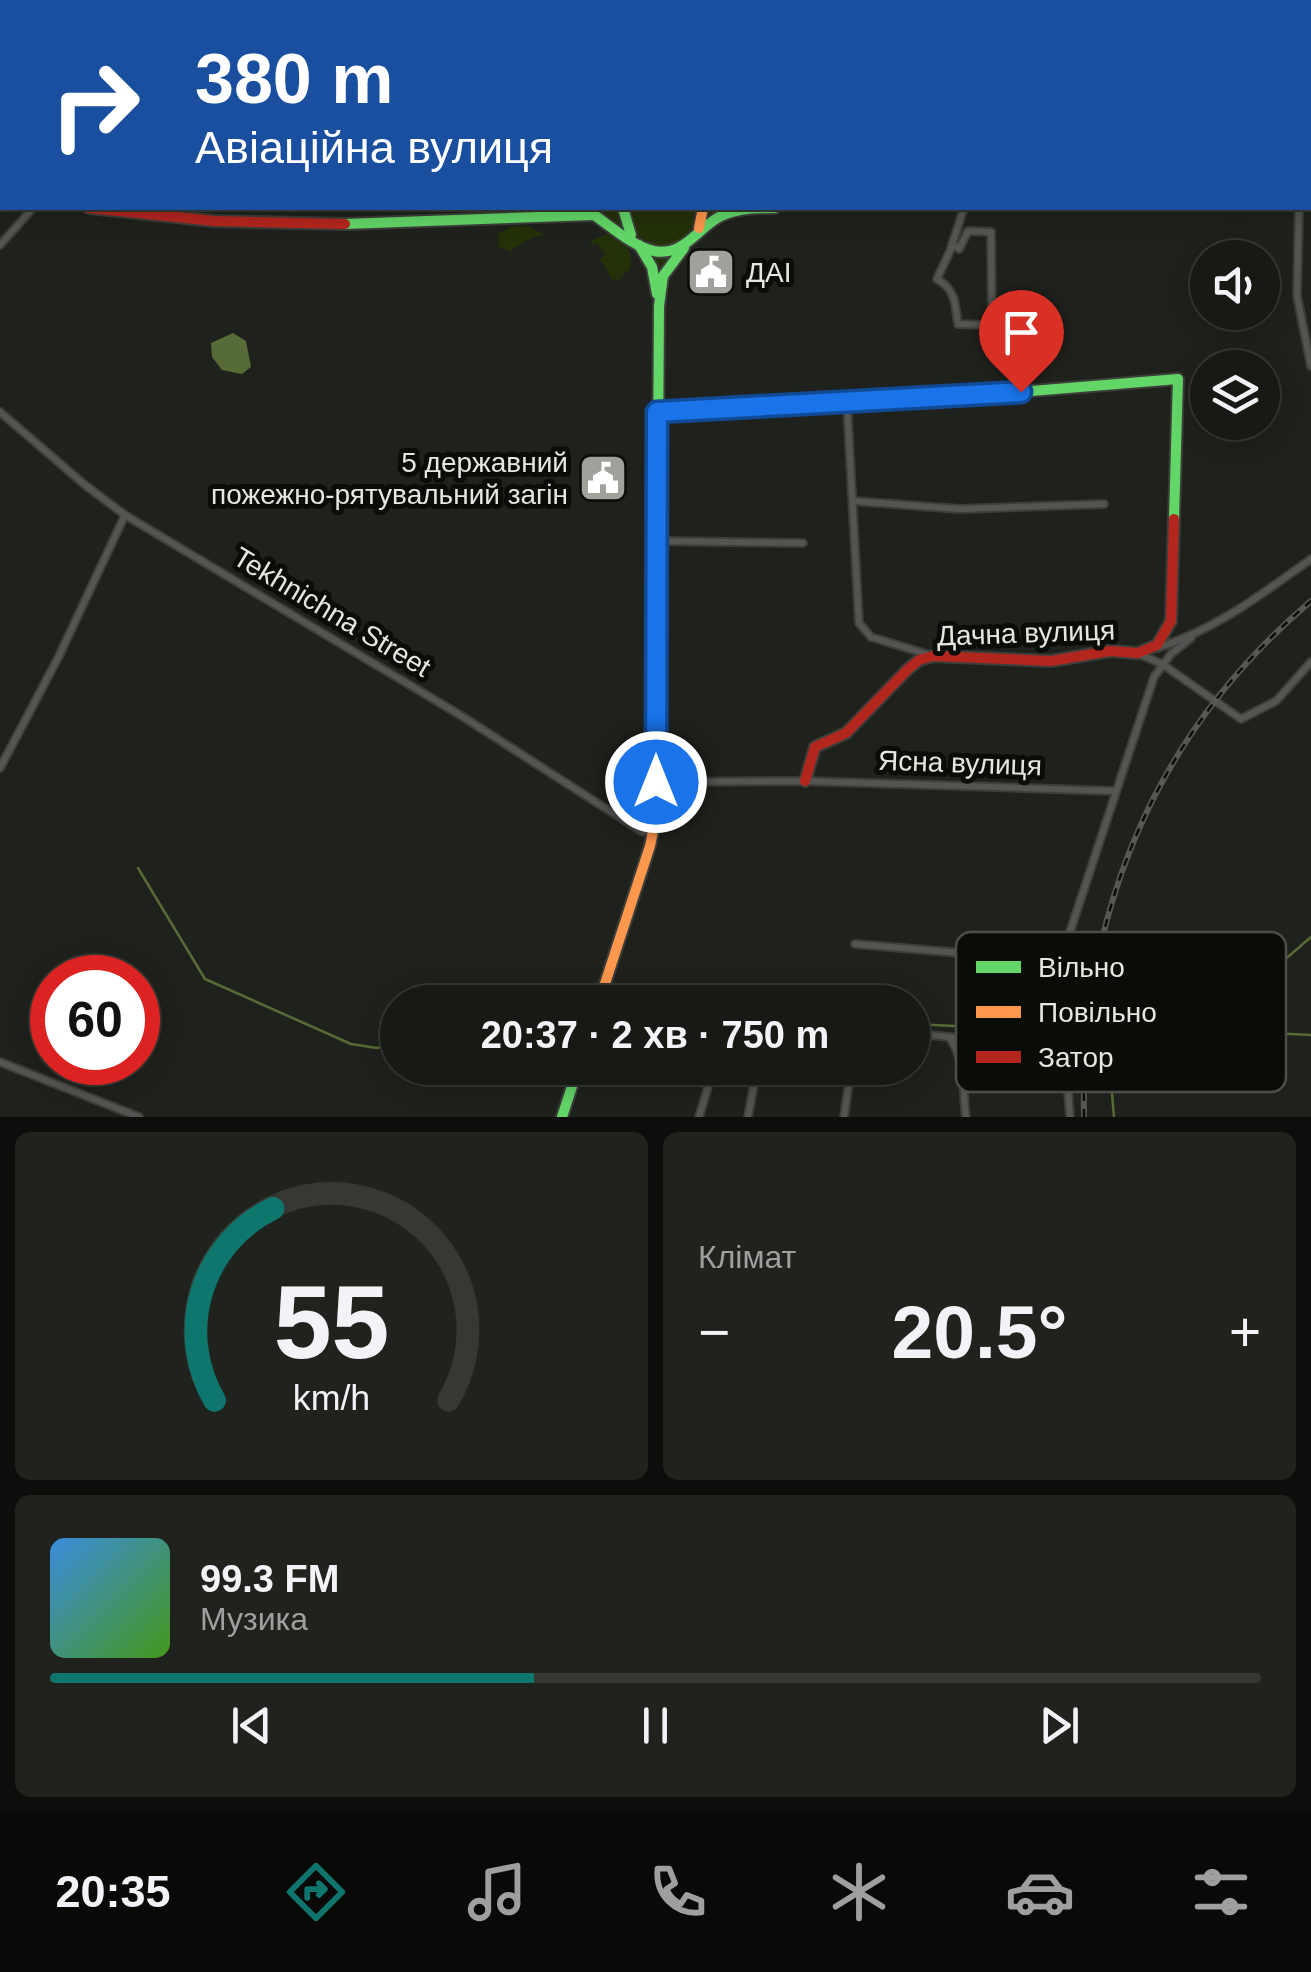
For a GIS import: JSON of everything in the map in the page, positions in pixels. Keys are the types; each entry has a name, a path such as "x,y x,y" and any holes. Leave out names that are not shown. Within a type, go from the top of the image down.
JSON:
{"main road":[{"path":"108,210 356,223 599,211 636,241 662,252 688,243"},
{"path":"624,210 626,227 652,267 659,306"},
{"path":"698,232 702,210"},
{"path":"605,985 653,833 659,306 664,276 698,232 723,215 754,210"},
{"name":"Дачна вулиця","path":"805,781 815,747 846,733 864,710 884,697 919,660 933,656 1051,660 1110,651 1138,654 1162,640 1171,620 1178,379 847,403"},
{"path":"657,412 847,403"},
{"path":"562,1117 572,1085"}],"street":[{"path":"0,245 31,210"},
{"path":"952,244 958,249 968,231 990,232 992,325 958,324 954,295 937,279 963,210"},
{"path":"1300,210 1297,296 1311,366"},
{"path":"847,403 859,623 871,637 933,656"},
{"name":"Tekhnichna Street","path":"0,412 85,486 126,515 460,715 641,831 653,833"},
{"path":"853,501 959,509 1104,504"},
{"path":"0,768 126,515"},
{"path":"656,540 804,543"},
{"path":"1070,932 1115,791 1162,664 1191,638 1311,559"},
{"path":"1150,650 1191,638"},
{"path":"1138,654 1162,664 1241,719 1276,701 1311,662"},
{"name":"Ясна вулиця","path":"656,782 805,781 1115,791"},
{"path":"855,944 956,953"},
{"path":"930,1036 956,1039"},
{"path":"950,1038 956,1046"},
{"path":"0,1062 139,1117"},
{"path":"699,1117 709,1085"},
{"path":"748,1117 755,1085"},
{"path":"844,1117 849,1085"},
{"path":"965,1092 966,1117"},
{"path":"1068,1092 1070,1117"}],"shaded area":[{"path":"601,210 754,210 723,215 674,260 660,290 648,259 594,215"},
{"path":"528,226 545,235 534,237 512,252 498,247 498,234 510,227"},
{"path":"607,234 623,241 630,255 631,267 619,280 612,279 600,259 605,255 597,243 590,241"},
{"path":"233,333 246,341 251,367 242,374 222,370 212,357 211,343"}],"waterway":[{"path":"138,868 205,979 351,1044 380,1047"},
{"path":"1286,959 1311,937"},
{"path":"930,1025 956,1026"},
{"path":"1286,1034 1311,1035"},
{"path":"1112,1092 1114,1117"}],"railway":[{"path":"1105,932 1138,832 1170,769 1209,709 1256,653 1311,601"},
{"path":"1084,1117 1085,1092"}],"traffic: fast":[{"path":"624,210 631,235"},
{"path":"594,215 638,245 665,252 682,245 727,213 743,210"},
{"path":"345,224 594,215"},
{"path":"639,245 652,267 657,294"},
{"path":"658,458 659,306 663,276 684,248"},
{"path":"657,412 983,395 1178,379 1174,519"},
{"path":"562,1117 572,1085"}],"traffic: slow":[{"path":"699,228 703,210"},
{"path":"605,985 656,817 658,458"}],"traffic: jam":[{"path":"108,210 214,221 345,224"},
{"path":"805,781 815,747 846,733 919,660 933,656 1051,661 1110,651 1138,653 1157,645 1171,621 1174,519"}],"place":[{"name":"ДАІ","path":"711,272"},
{"name":"5 державний пожежно-рятувальний загін","path":"603,478"}],"route":[{"path":"656,782 657,412 1021,392"}]}
